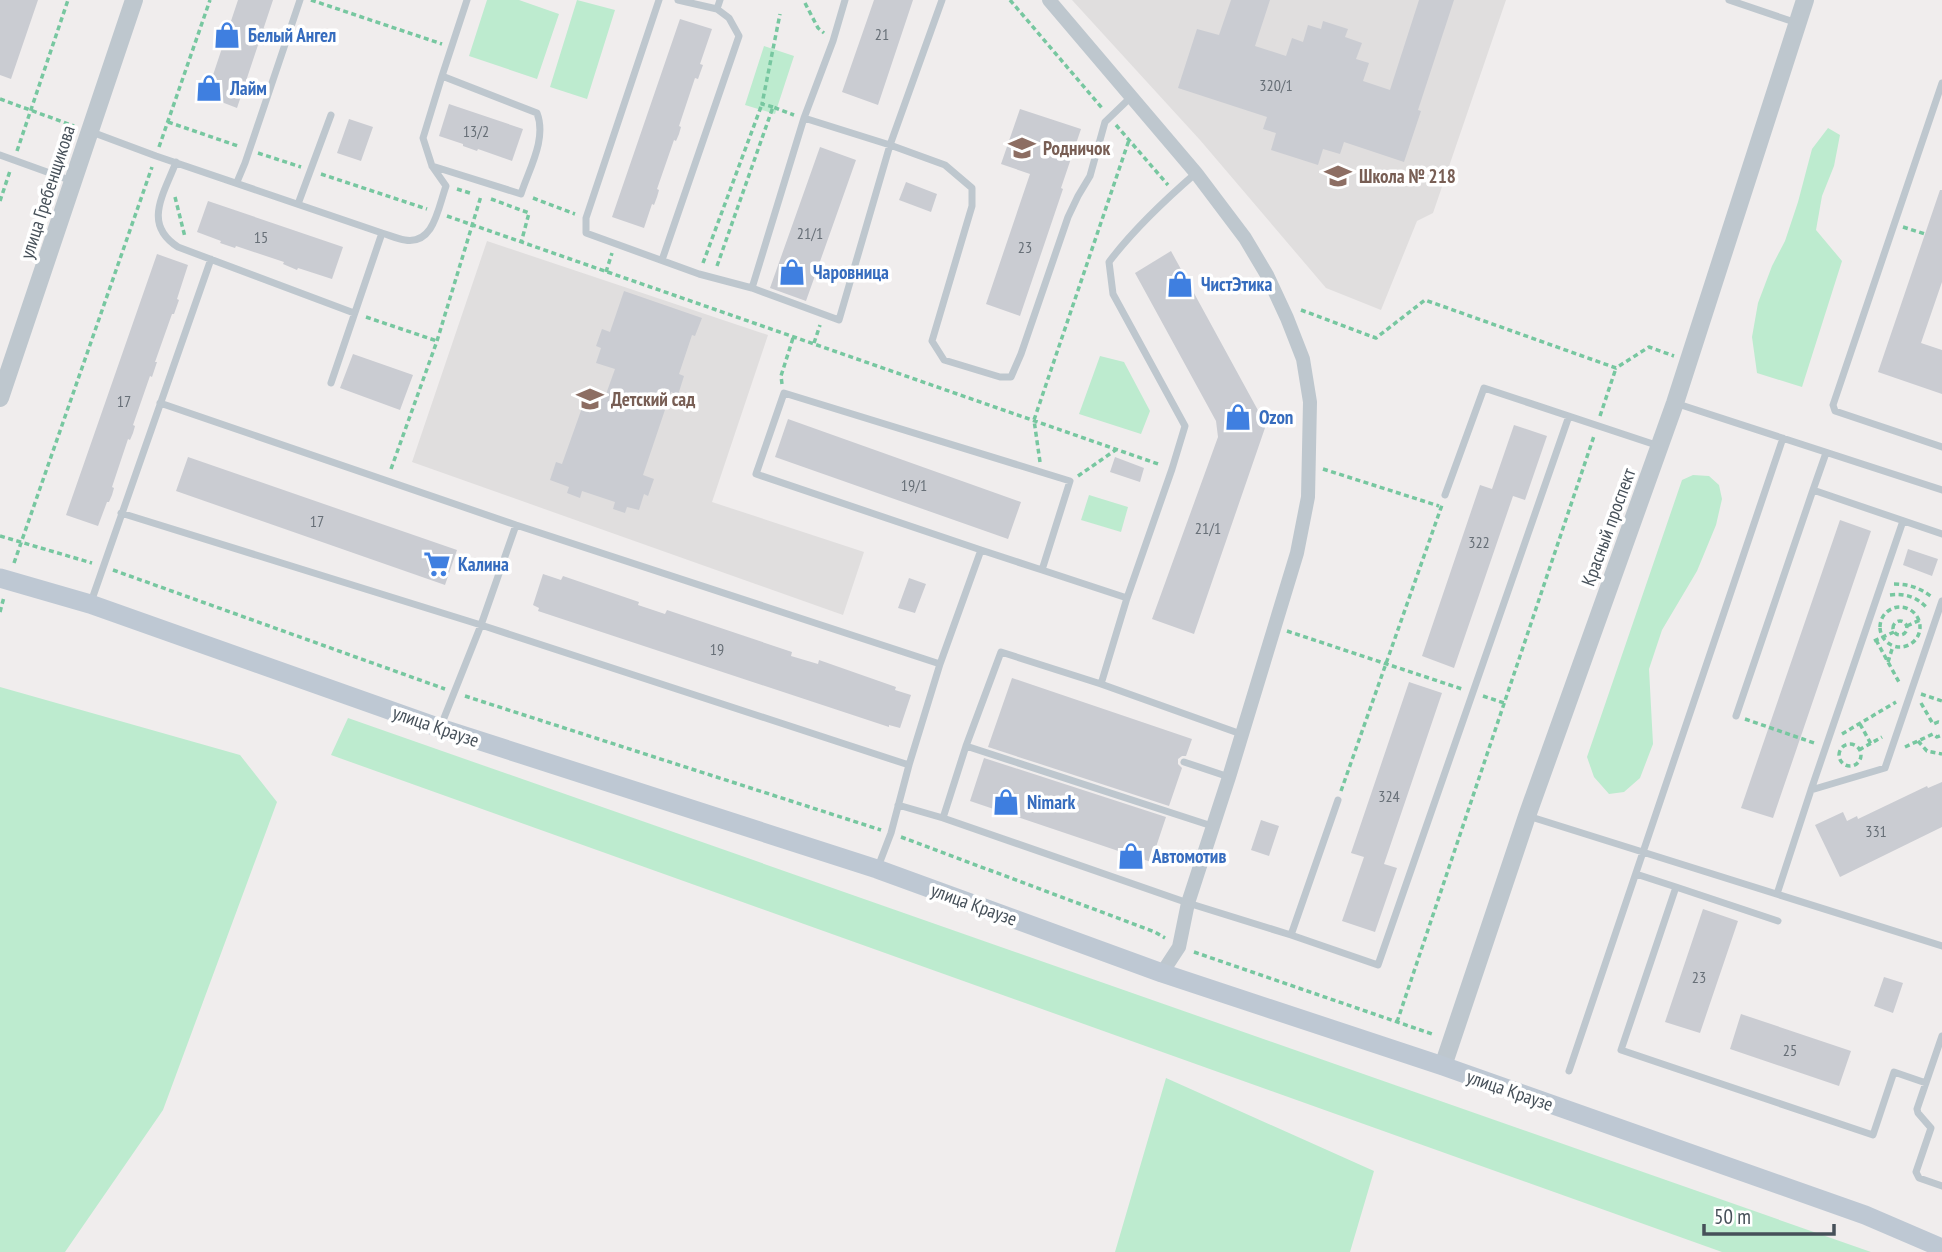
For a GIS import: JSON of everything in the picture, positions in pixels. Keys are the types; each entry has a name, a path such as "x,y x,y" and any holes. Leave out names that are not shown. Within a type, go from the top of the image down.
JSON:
{"main road":[{"name":"улица Краузе","path":"4,580 90,604 440,728 877,869 1162,973 1443,1066 1865,1215 1942,1248"}],"street":[{"name":"улица Гребенщикова","path":"0,398 134,0"},
{"path":"1049,0 1196,173 1245,238 1280,302 1303,359 1310,402 1308,498 1297,553 1188,903 1179,947 1162,973"},
{"name":"Красный проспект","path":"1443,1066 1527,816 1675,403 1805,0"}],"lane":[{"path":"237,182 300,0"},
{"path":"89,131 383,233 405,240 420,240 430,231 446,186 432,166 423,138 467,0"},
{"path":"659,0 586,218 586,233 839,320 890,145 942,0"},
{"path":"662,260 739,36 729,18 717,9 678,0"},
{"path":"717,9 720,0"},
{"path":"752,288 804,118 833,41 845,0"},
{"path":"1730,0 1797,24"},
{"path":"432,166 521,194 541,135 537,113 442,76"},
{"path":"1942,83 1833,405 1833,409 1942,447"},
{"path":"804,118 945,165 972,188 972,206 932,341 944,360 1000,377 1012,377 1068,217 1090,176 1105,122 1131,97"},
{"path":"298,204 331,115"},
{"path":"0,155 73,181"},
{"path":"176,162 157,218 159,229 167,240 178,247 354,313"},
{"path":"1101,684 1185,426 1113,294 1109,262 1125,241 1173,192 1196,173"},
{"path":"331,383 383,233"},
{"path":"90,604 211,259"},
{"path":"1445,495 1484,388 1660,446"},
{"path":"1042,570 1070,481 784,393 756,474 981,550 1127,598"},
{"path":"160,403 516,525 940,664"},
{"path":"1675,403 1942,491"},
{"path":"898,805 1378,965 1569,416"},
{"path":"1569,1071 1783,439"},
{"path":"1736,716 1826,453"},
{"path":"1813,490 1942,534"},
{"path":"121,513 481,625 909,765"},
{"path":"1777,894 1903,521"},
{"path":"440,728 481,625 516,525"},
{"path":"877,869 891,833 940,664 981,550"},
{"path":"1811,790 1885,768 1933,618 1941,604"},
{"path":"943,818 1001,652 1241,734"},
{"path":"966,746 1212,826"},
{"path":"1184,762 1229,777"},
{"path":"1291,935 1338,800"},
{"path":"1527,816 1942,946"},
{"path":"1636,874 1778,921"},
{"path":"1676,887 1621,1050 1872,1135 1894,1072 1926,1083"},
{"path":"1942,1036 1917,1111 1931,1128 1916,1172 1917,1176 1942,1186"}],"path":[{"path":"0,201 68,0"},
{"path":"4,580 210,0"},
{"path":"312,0 450,47"},
{"path":"1010,0 1173,192"},
{"path":"805,3 818,28 833,41"},
{"path":"699,274 762,104 780,14"},
{"path":"0,99 89,131"},
{"path":"762,104 804,118"},
{"path":"713,278 773,107"},
{"path":"168,122 437,212 1172,469"},
{"path":"1041,471 1034,419 1129,140"},
{"path":"170,178 189,251"},
{"path":"446,186 481,195 529,213 521,243"},
{"path":"521,194 586,218"},
{"path":"387,481 437,341 481,195"},
{"path":"1894,224 1925,234"},
{"path":"606,272 614,244"},
{"path":"1280,302 1376,338 1425,300 1616,368"},
{"path":"354,313 437,341"},
{"path":"814,343 824,314"},
{"path":"784,393 781,376 793,337"},
{"path":"1397,1022 1616,368 1649,347 1688,360"},
{"path":"1070,481 1116,449"},
{"path":"1309,465 1441,507"},
{"path":"1338,800 1445,495"},
{"path":"1881,586 1912,586 1923,590 1941,604"},
{"path":"1909,596 1912,586"},
{"path":"1876,600 1892,594 1909,596 1925,606 1933,618 1907,626"},
{"path":"1894,608 1907,608 1919,621 1920,631 1913,643 1899,647 1886,642 1880,630 1883,617 1887,611 1894,608"},
{"path":"1275,626 1504,703"},
{"path":"1736,716 1827,745 1908,697 1876,640"},
{"path":"1888,662 1893,646"},
{"path":"1942,701 1915,692 1933,724 1942,723"},
{"path":"1860,724 1871,744"},
{"path":"1859,750 1899,727"},
{"path":"1890,753 1933,734 1941,738"},
{"path":"1917,741 1927,751 1942,754"},
{"path":"1847,745 1856,746 1859,750 1860,759 1853,765 1841,761 1840,751 1847,745"}],"shaded area":[{"name":"Школа № 218","path":"1072,0 1506,0 1433,213 1417,221 1381,310 1326,288 1200,140"},
{"name":"Детский сад","path":"487,241 768,335 712,502 864,552 843,615 412,462"}],"green space":[{"path":"487,0 519,0 559,14 537,79 469,56"},
{"path":"577,0 615,10 587,99 550,87"},
{"path":"764,46 794,56 775,114 745,105"},
{"path":"1828,128 1840,135 1834,166 1822,196 1816,230 1842,261 1802,387 1757,373 1752,337 1758,303 1785,241 1812,149"},
{"path":"1100,356 1124,362 1150,411 1141,434 1079,414"},
{"path":"1693,475 1709,476 1719,485 1722,499 1716,525 1697,571 1662,630 1649,669 1653,744 1640,778 1624,792 1609,794 1594,777 1587,757 1682,480"},
{"path":"1089,495 1128,507 1121,532 1081,520"},
{"path":"0,687 240,755 277,802 163,1110 65,1252 0,1252"},
{"path":"348,718 1871,1252 1722,1252 331,755"},
{"path":"1166,1078 1374,1171 1350,1252 1115,1252"}],"building":[{"path":"0,0 38,0 11,79 0,75"},
{"path":"238,0 273,0 237,108 206,96"},
{"path":"874,0 913,0 878,105 842,92"},
{"path":"1231,0 1270,0 1255,46 1286,56 1292,38 1303,42 1308,25 1321,29 1323,21 1348,29 1345,37 1362,43 1356,59 1369,63 1363,81 1390,90 1419,0 1454,0 1404,162 1344,142 1340,154 1323,149 1318,165 1271,150 1276,133 1263,129 1267,117 1178,88 1197,29 1219,35"},
{"path":"680,19 712,29 700,64 703,65 698,79 695,78 679,126 679,134 676,141 674,140 657,189 657,197 644,228 612,217"},
{"path":"449,104 523,129 512,161 439,136"},
{"path":"1020,109 1081,129 1020,316 986,304 1030,174 1001,164"},
{"path":"349,119 373,127 361,161 337,153"},
{"path":"820,147 856,160 806,301 770,288"},
{"path":"906,182 937,194 931,212 899,200"},
{"path":"1940,190 1942,282 1921,343 1942,350 1942,394 1878,372"},
{"path":"208,201 343,247 332,279 298,268 297,270 283,264 284,262 220,243 221,241 197,232"},
{"path":"1171,251 1266,425 1194,634 1152,619 1218,437 1216,421 1135,273"},
{"path":"157,254 188,265 177,299 179,300 112,487 112,495 98,526 66,515"},
{"path":"624,291 702,318 695,336 692,335 679,374 684,376 678,395 671,392 643,475 654,479 648,496 644,494 639,510 627,507 625,513 613,509 615,502 582,491 580,498 567,493 569,487 550,480 556,462 562,464 588,391 605,397 615,369 596,363 601,348 596,346 602,329 610,332"},
{"path":"353,354 413,375 400,410 340,388"},
{"path":"788,419 1021,502 1008,539 775,457"},
{"path":"1514,425 1547,436 1525,500 1513,496 1454,668 1422,656 1480,485 1492,489"},
{"path":"188,457 457,550 445,585 176,491"},
{"path":"1115,457 1144,468 1140,482 1110,472"},
{"path":"1840,520 1871,531 1773,818 1741,808"},
{"path":"1908,549 1938,559 1932,576 1903,565"},
{"path":"543,574 561,580 563,576 639,602 638,605 665,614 667,610 792,652 791,656 818,664 819,660 896,687 895,690 911,695 900,728 889,727 538,611 539,608 533,605"},
{"path":"909,578 926,584 915,613 898,608"},
{"path":"1012,678 1192,739 1186,756 1178,759 1182,768 1169,806 988,747"},
{"path":"1409,682 1442,693 1384,864 1397,868 1375,932 1342,921 1364,857 1351,853"},
{"path":"984,758 1166,817 1151,862 970,801"},
{"path":"1942,782 1942,827 1840,877 1815,825 1843,812 1847,821 1857,816 1858,819 1927,786 1928,788"},
{"path":"1261,820 1279,826 1269,856 1251,850"},
{"path":"1703,909 1738,921 1700,1033 1665,1022"},
{"path":"1884,977 1903,983 1893,1013 1874,1006"},
{"path":"1741,1014 1851,1051 1839,1086 1730,1049"}],"place":[{"name":"Белый Ангел","path":"227,35"},
{"name":"Лайм","path":"209,88"},
{"name":"Родничок","path":"1022,148"},
{"name":"Школа № 218","path":"1338,176"},
{"name":"Чаровница","path":"792,272"},
{"name":"ЧистЭтика","path":"1180,284"},
{"name":"Детский сад","path":"590,399"},
{"name":"Ozon","path":"1238,417"},
{"name":"Калина","path":"437,564"},
{"name":"Nimark","path":"1006,802"},
{"name":"Автомотив","path":"1131,856"}]}
